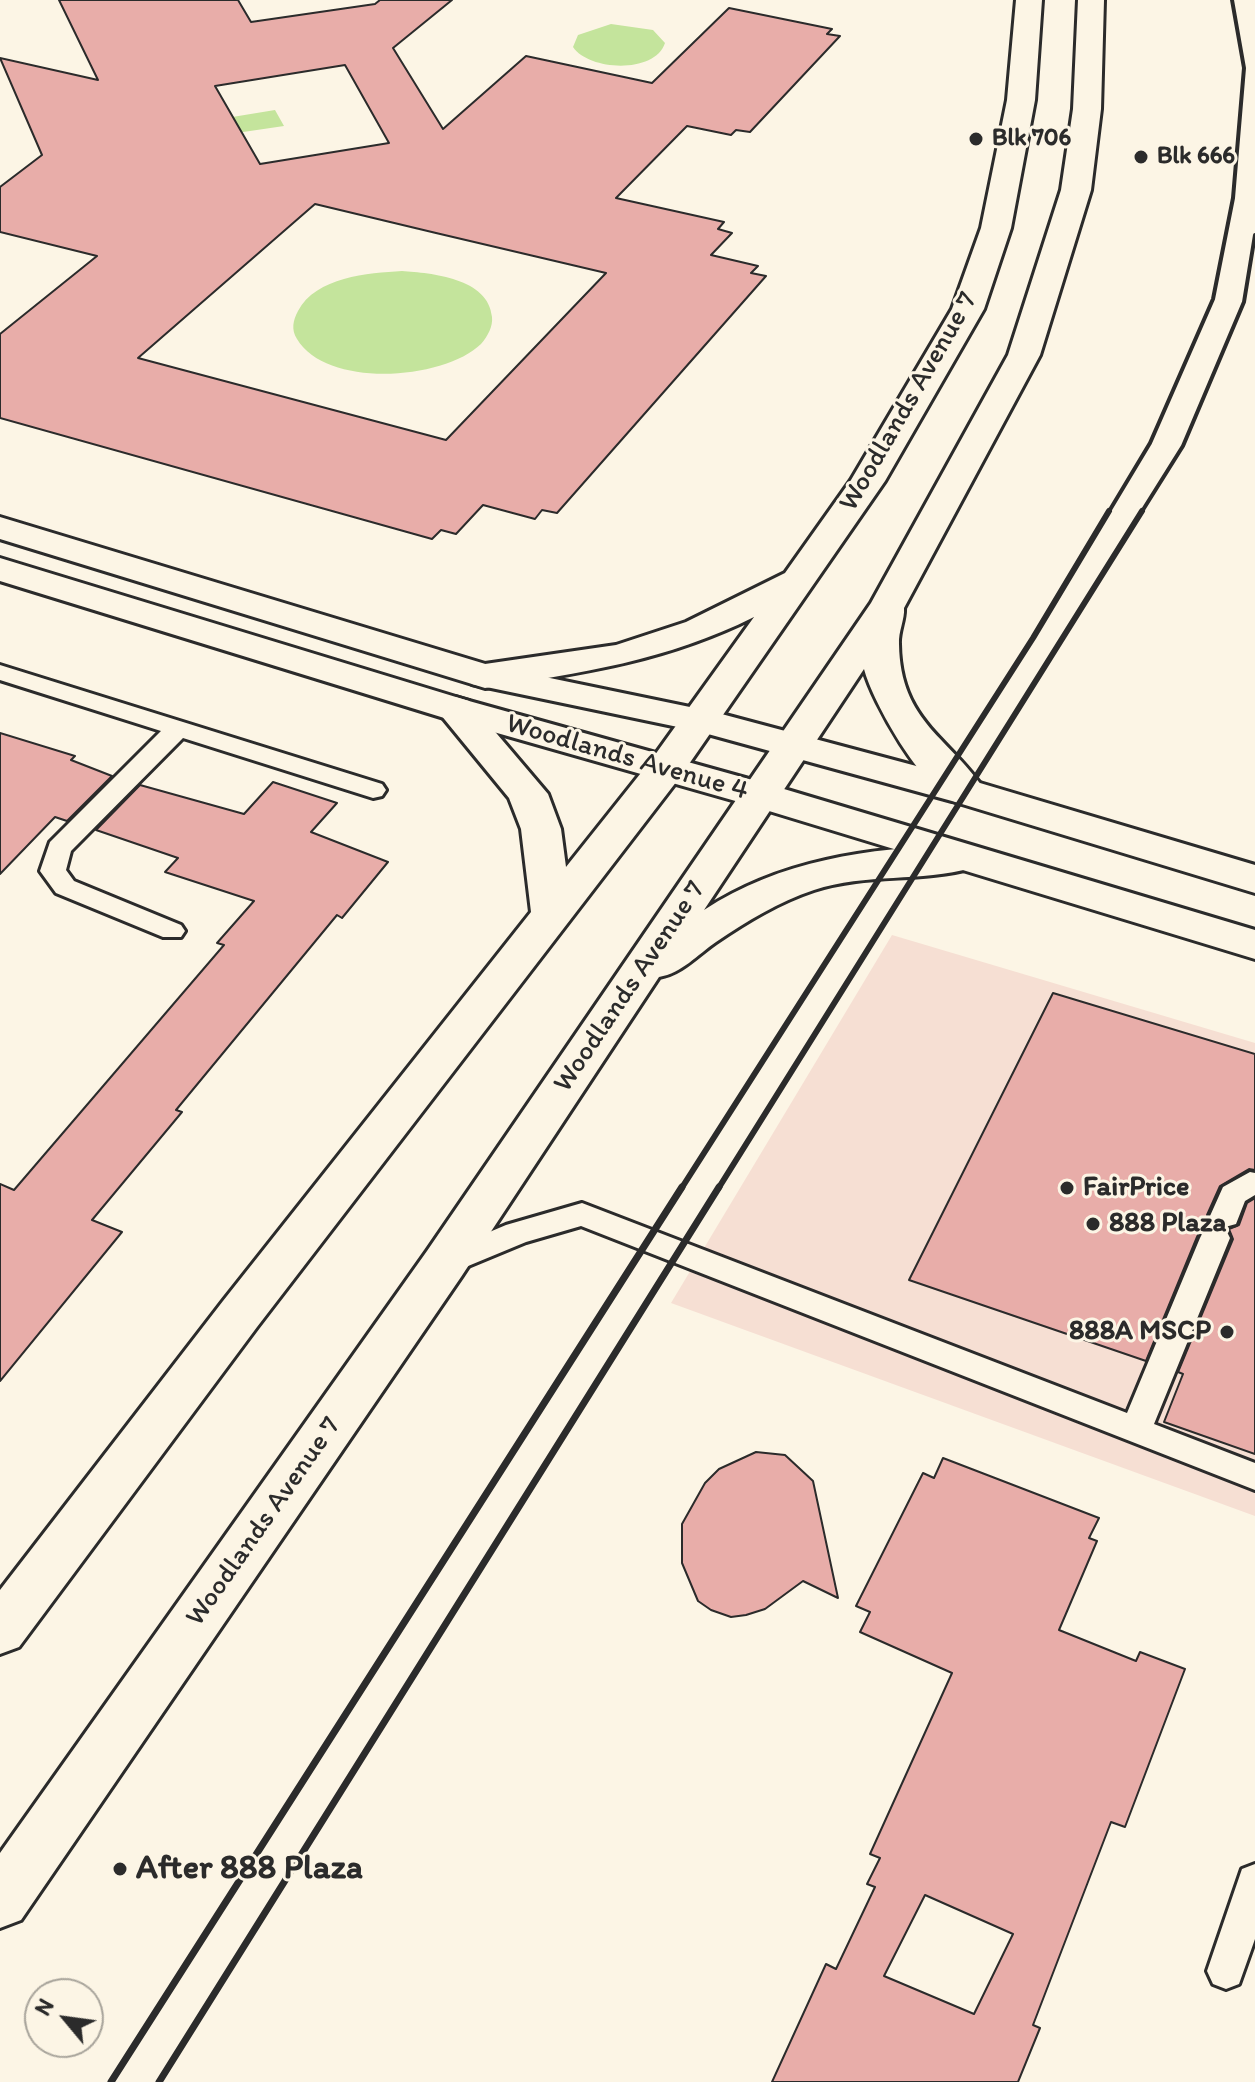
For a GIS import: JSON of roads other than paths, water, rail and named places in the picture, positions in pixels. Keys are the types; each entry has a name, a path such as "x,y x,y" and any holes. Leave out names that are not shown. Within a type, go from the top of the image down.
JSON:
{"main road":[{"name":"Woodlands Avenue 7","path":"0,1631 240,1314 666,768 868,481 968,309 996,228 1021,100 1029,0"},
{"name":"Woodlands Avenue 7","path":"0,1901 444,1264 889,603 1024,355 1076,190 1087,109 1091,0"},
{"name":"Woodlands Avenue 4","path":"0,528 485,676 700,720 966,792 1255,879"},
{"name":"Woodlands Avenue 4","path":"0,569 455,709 760,795 958,858 1255,945"},
{"path":"485,676 621,655 699,630 802,578"},
{"path":"889,603 879,644 884,679 918,745 966,792"},
{"path":"455,709 528,794 541,829 552,916"},
{"path":"627,990 693,936 763,893 813,874 882,860 958,858"}],"lane":[{"path":"0,672 373,790"},
{"path":"172,931 65,887 53,871 59,848 178,729"},
{"path":"1135,1432 1233,1195 1250,1183 1255,1184"},
{"path":"444,1264 517,1233 582,1214 1255,1477"},
{"path":"1226,1971 1255,1881"}],"railway":[{"path":"1108,513 1150,443 1213,299 1233,198 1244,68 1232,0"},
{"path":"1141,513 1183,446 1244,302 1255,235"},
{"path":"681,1189 1033,638 1109,511"},
{"path":"718,1189 1142,511"},
{"path":"111,2082 682,1187"},
{"path":"159,2082 719,1187"}],"place":[{"name":"Blk 706","path":"976,139"},
{"name":"Blk 666","path":"1141,157"},
{"name":"FairPrice","path":"1067,1188"},
{"name":"888 Plaza","path":"1093,1224"},
{"name":"888A MSCP","path":"1227,1332"},
{"name":"After 888 Plaza","path":"120,1869"}]}
